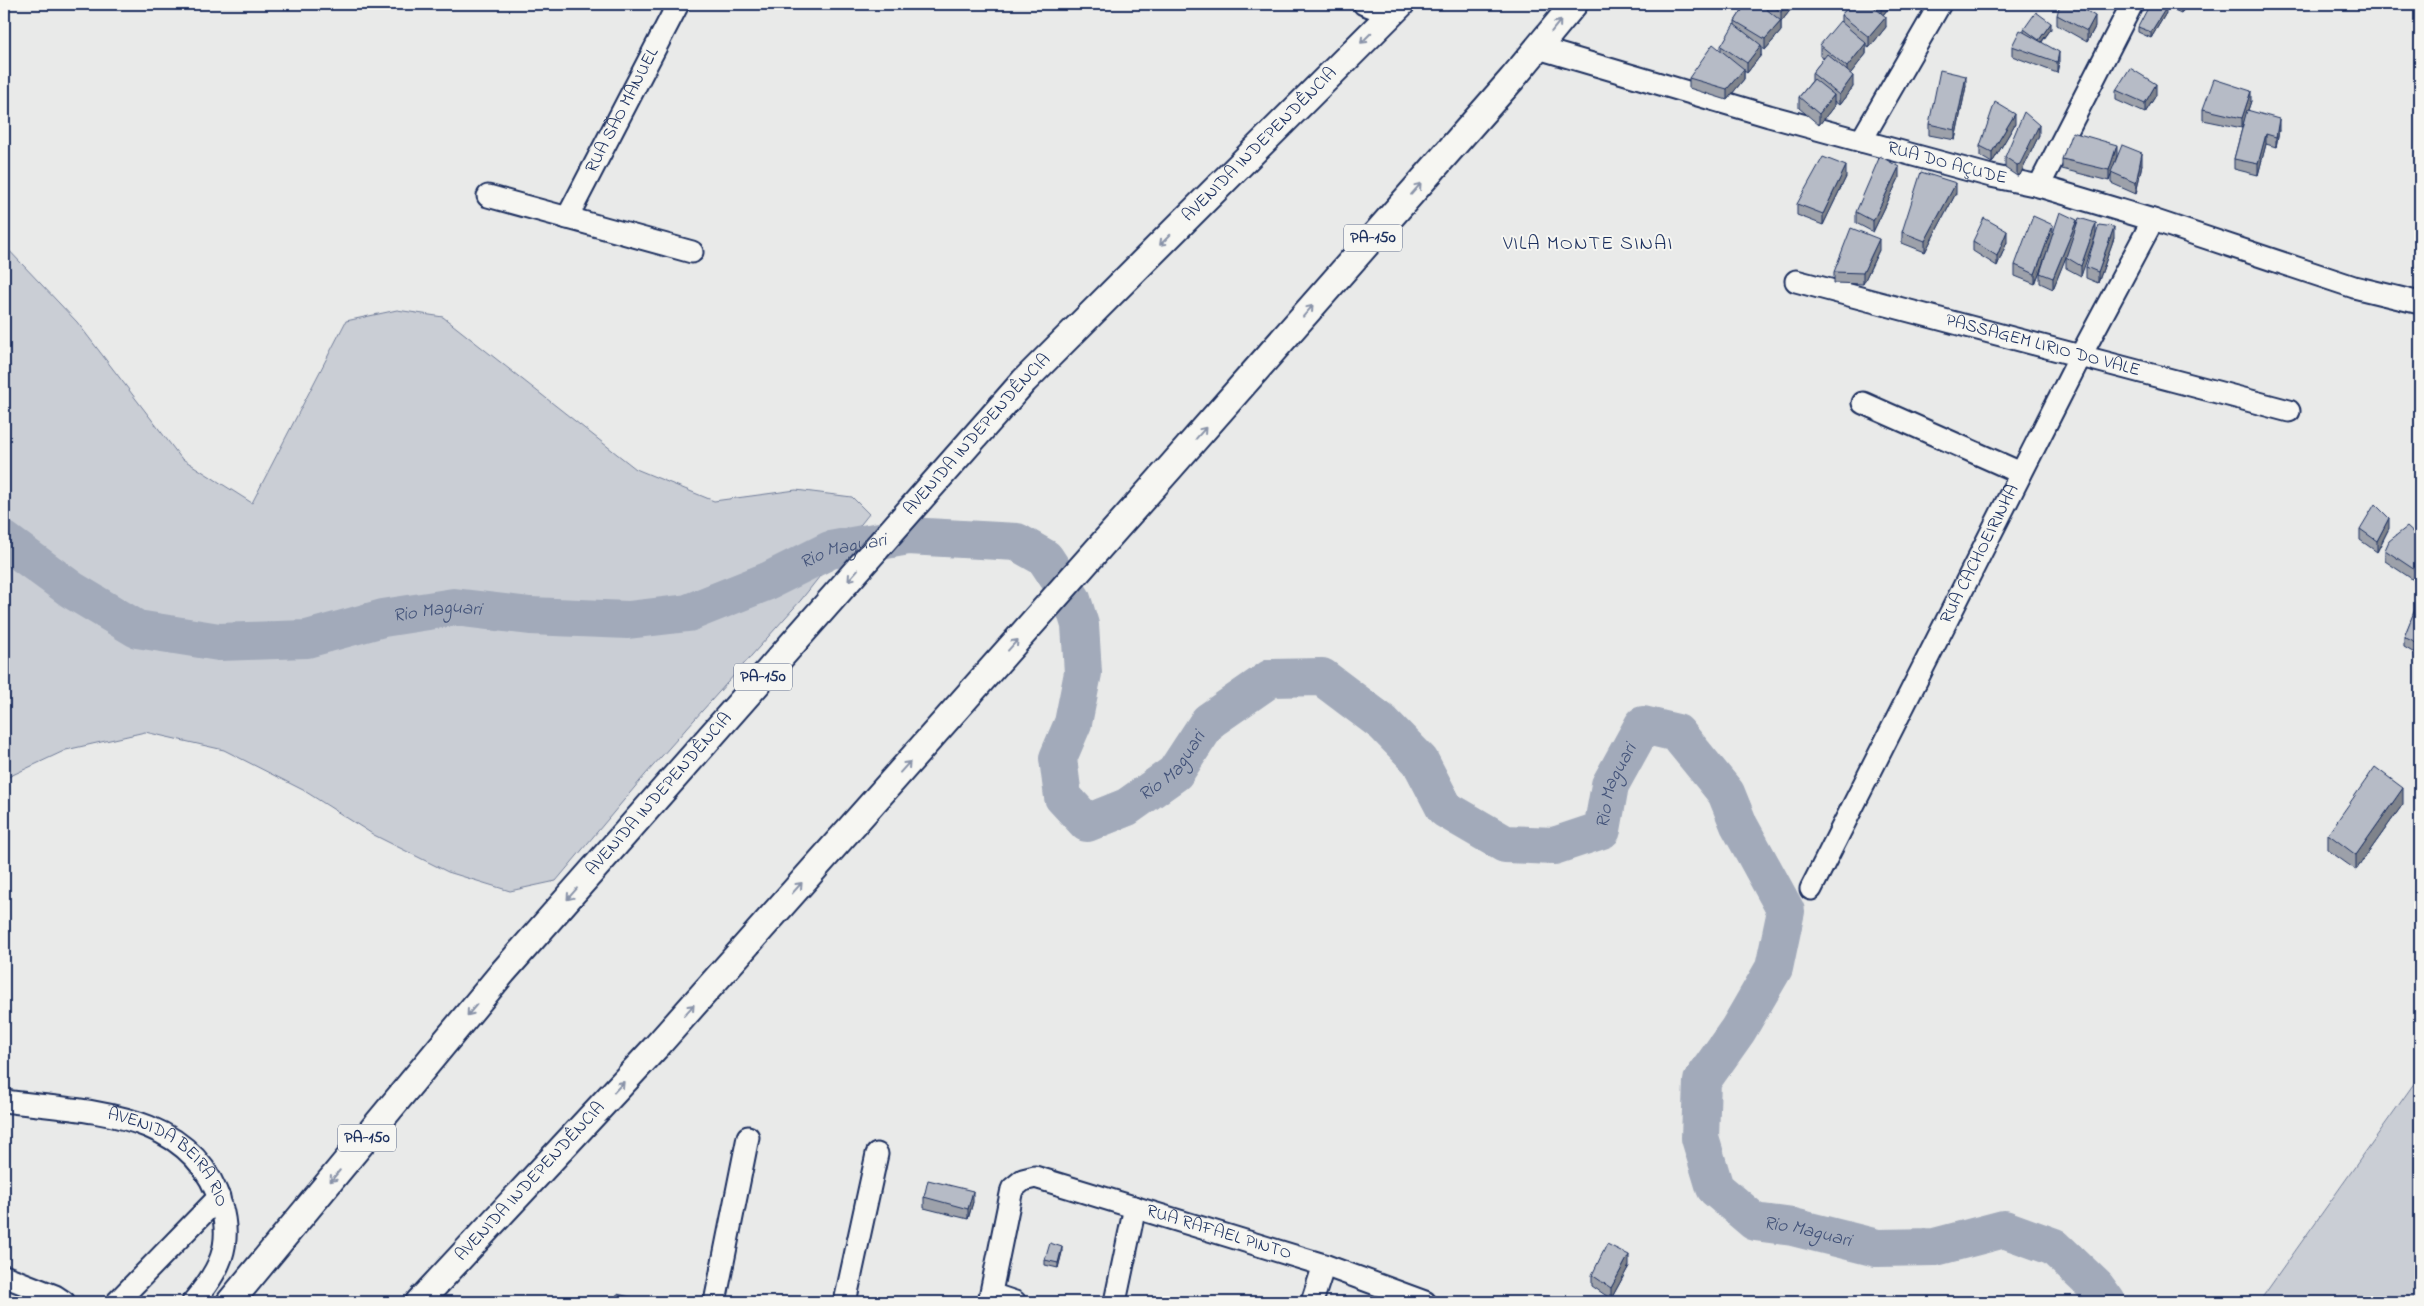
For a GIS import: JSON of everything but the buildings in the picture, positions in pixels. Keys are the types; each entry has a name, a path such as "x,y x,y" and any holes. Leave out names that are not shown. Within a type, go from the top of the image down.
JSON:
{"main road":[{"name":"AVENIDA INDEPENDÊNCIA","path":"419,1302 656,1046 1169,470 1538,48 1574,4"},
{"name":"AVENIDA INDEPENDÊNCIA","path":"230,1302 503,972 1024,381 1378,6"}],"street":[{"name":"RUA SÃO MANUEL","path":"567,218 678,4"},
{"path":"1861,141 1940,4"},
{"path":"2039,186 2132,4"},
{"name":"RUA DO AÇUDE","path":"1538,48 1861,141 1991,176 2039,186 2153,220 2354,287 2420,303"},
{"path":"488,196 692,252"},
{"name":"RUA CACHOEIRINHA","path":"1811,889 2080,355 2153,220"},
{"name":"PASSAGEM LIRIO DO VALE","path":"1796,281 2289,412"},
{"path":"1863,403 2021,472"},
{"name":"AVENIDA BEIRA RIO","path":"4,1101 86,1112 140,1123 166,1133 184,1146 205,1168 218,1197 225,1220 226,1244 220,1265 208,1284 193,1302"},
{"path":"716,1302 748,1137"},
{"path":"845,1302 877,1154"},
{"name":"RUA RAFAEL PINTO","path":"990,1298 1012,1189 1023,1180 1035,1177 1324,1265 1425,1302"},
{"path":"117,1302 218,1197"},
{"path":"1116,1302 1135,1207"},
{"path":"1312,1302 1324,1265"},
{"path":"4,1276 55,1296 64,1302"},
{"path":"990,1298 1015,1302"}],"shaded area":[{"path":"4,245 77,322 181,458 252,503 346,321 397,310 443,317 636,469 714,501 796,490 852,497 869,514 801,600 645,775 556,881 510,891 448,872 374,835 303,790 224,750 145,732 66,750 4,779"},
{"path":"2420,1075 2420,1302 2259,1302"}],"waterway":[{"name":"Rio Maguari","path":"4,540 72,590 137,629 219,642 307,639 383,618 454,607 530,616 628,620 688,613 768,581 830,550 908,536 1017,542 1045,558 1072,599 1080,625 1083,673 1073,723 1058,758 1063,797 1087,823 1127,807 1175,773 1209,721 1271,678 1322,677 1383,723 1420,761 1445,809 1505,844 1554,846 1602,830 1610,785 1643,725 1677,733 1726,793 1739,825 1786,911 1774,968 1738,1030 1702,1081 1700,1138 1715,1188 1755,1222 1793,1227 1877,1248 1935,1247 2004,1229 2054,1247 2096,1287 2107,1302"}],"district":[{"name":"VILA MONTE SINAI","path":"1588,244"}]}
